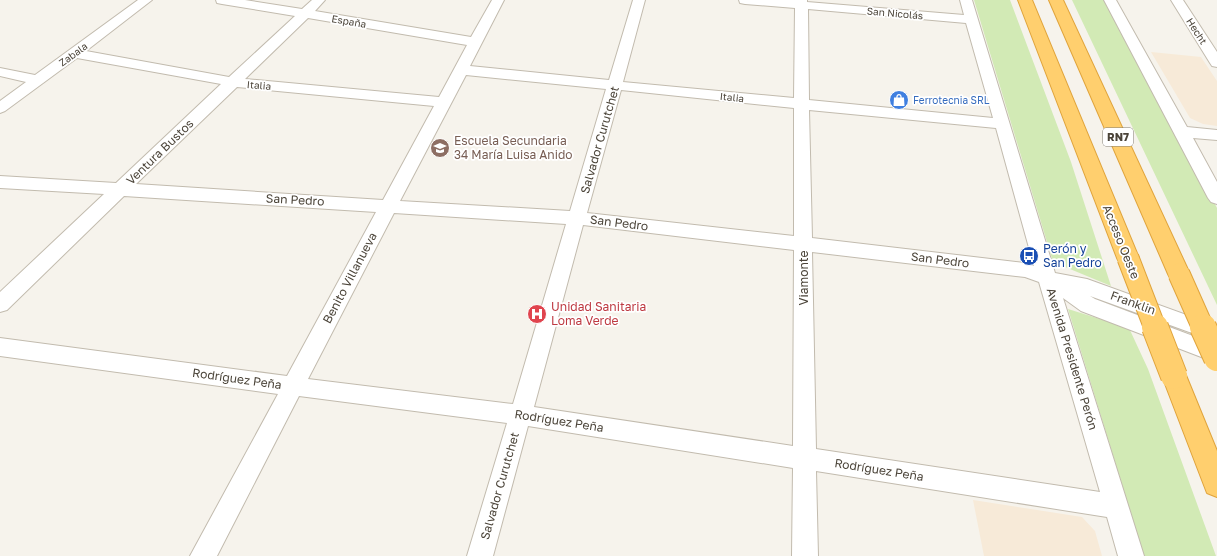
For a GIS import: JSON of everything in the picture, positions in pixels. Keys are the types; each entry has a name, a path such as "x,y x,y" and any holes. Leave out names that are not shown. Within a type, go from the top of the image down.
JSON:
{"highway":[{"name":"Acceso Oeste","path":"1025,0 1217,484"},
{"name":"RN7","path":"1056,0 1217,358"}],"street":[{"name":"Zabala","path":"0,108 146,0"},
{"name":"España","path":"222,0 476,42"},
{"name":"Ventura Bustos","path":"0,304 319,0"},
{"name":"Benito Villanueva","path":"203,556 498,0"},
{"name":"Salvador Curutchet","path":"480,556 639,0"},
{"name":"San Nicolás","path":"745,0 801,2 972,20"},
{"name":"Avenida Presidente Perón","path":"966,0 1131,556"},
{"path":"1110,0 1217,198"},
{"name":"Hecht","path":"1177,0 1217,63"},
{"name":"Viamonte","path":"801,2 803,104 805,556"},
{"name":"Italia","path":"75,53 232,82 445,102"},
{"name":"Italia","path":"462,70 1002,124"},
{"path":"0,72 38,80"},
{"path":"1180,132 1217,135"},
{"name":"San Pedro","path":"0,182 577,218 1025,270 1047,277 1088,305 1217,354"},
{"name":"Franklin","path":"1047,277 1087,287 1217,334"},
{"name":"Rodríguez Peña","path":"0,347 521,415 1116,506"}],"shaded area":[{"path":"1151,52 1201,57 1217,81 1217,126 1203,124 1190,118"},
{"path":"973,500 1082,517 1095,531 1102,556 984,556"}],"green space":[{"path":"974,0 1010,0 1071,162 1111,286 1053,262"},
{"path":"1072,0 1106,0 1217,208 1217,305"},
{"path":"1068,309 1129,328 1148,369 1216,556 1144,556"}],"place":[{"name":"Ferrotecnia SRL","path":"899,100"},
{"name":"Escuela Secundaria 34 María Luisa Anido","path":"440,148"},
{"name":"Perón y San Pedro","path":"1029,256"},
{"name":"Unidad Sanitaria Loma Verde","path":"537,314"}]}
